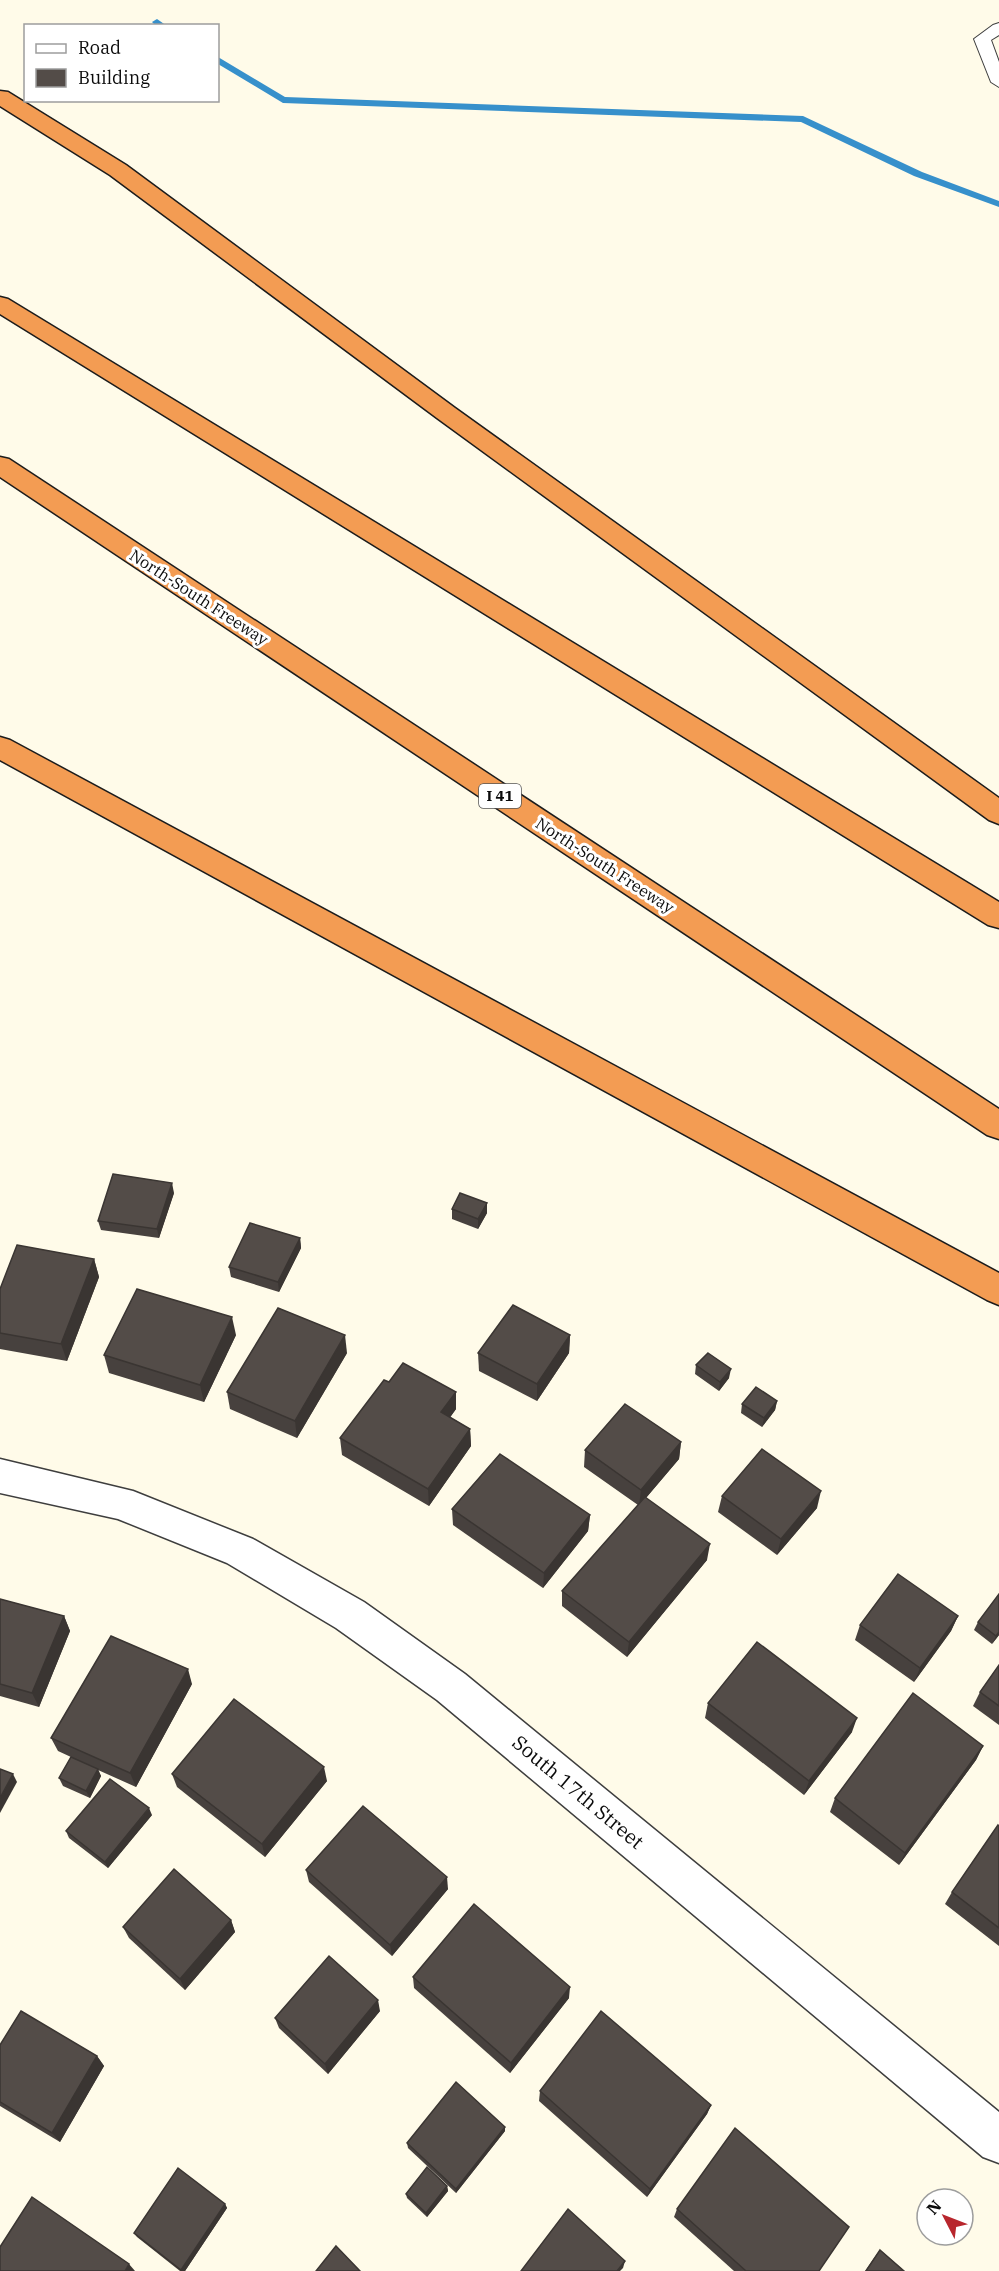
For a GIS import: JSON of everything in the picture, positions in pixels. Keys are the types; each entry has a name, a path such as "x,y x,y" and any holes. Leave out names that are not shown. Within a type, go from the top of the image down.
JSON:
{"highway":[{"path":"1,97 118,170 446,413 999,813"},
{"path":"0,304 999,918"},
{"name":"North-South Freeway","path":"0,465 999,1126"},
{"path":"0,747 999,1290"}],"street":[{"name":"South 17th Street","path":"0,1476 120,1503 240,1551 350,1615 451,1687 999,2141"}],"lane":[{"path":"999,28 982,39 999,82"}],"building":[{"path":"113,1174 172,1183 157,1229 98,1221"},
{"path":"460,1193 487,1203 478,1219 452,1209"},
{"path":"250,1223 300,1238 278,1282 229,1267"},
{"path":"17,1245 94,1259 61,1344 0,1333 0,1289"},
{"path":"137,1289 232,1317 200,1385 104,1355"},
{"path":"513,1305 570,1335 537,1384 478,1353"},
{"path":"278,1308 345,1335 295,1421 227,1392"},
{"path":"708,1353 731,1369 720,1382 696,1365"},
{"path":"403,1363 456,1392 441,1412 470,1429 428,1489 340,1438 384,1380 389,1382"},
{"path":"756,1387 777,1401 764,1418 742,1404"},
{"path":"625,1404 681,1442 641,1490 585,1450"},
{"path":"762,1449 821,1491 781,1539 722,1496"},
{"path":"500,1454 590,1515 544,1573 452,1509"},
{"path":"645,1497 710,1544 629,1642 562,1591"},
{"path":"898,1574 958,1616 920,1668 860,1625"},
{"path":"999,1594 999,1632 996,1636 978,1622"},
{"path":"0,1599 64,1616 32,1693 0,1684"},
{"path":"111,1636 188,1669 130,1773 51,1738"},
{"path":"757,1642 857,1718 809,1781 708,1703"},
{"path":"999,1665 999,1706 980,1692"},
{"path":"913,1693 983,1746 905,1853 835,1798"},
{"path":"234,1699 324,1767 262,1844 172,1774"},
{"path":"71,1757 98,1769 86,1791 59,1778"},
{"path":"0,1769 13,1774 0,1798"},
{"path":"110,1779 149,1808 105,1862 66,1831"},
{"path":"363,1806 447,1877 390,1945 306,1870"},
{"path":"999,1826 999,1928 952,1892"},
{"path":"174,1869 231,1920 180,1979 123,1927"},
{"path":"474,1904 570,1987 511,2063 413,1977"},
{"path":"329,1956 378,2000 325,2064 275,2018"},
{"path":"21,2011 97,2056 52,2133 0,2102 0,2045"},
{"path":"601,2011 711,2105 650,2189 540,2091"},
{"path":"456,2082 505,2127 456,2189 407,2143"},
{"path":"735,2128 849,2227 819,2271 746,2271 677,2209"},
{"path":"427,2167 447,2186 426,2213 406,2194"},
{"path":"178,2168 225,2204 181,2270 134,2233"},
{"path":"32,2197 129,2264 125,2271 0,2271 0,2247"},
{"path":"568,2209 625,2261 617,2271 521,2271"},
{"path":"336,2246 360,2271 316,2271"},
{"path":"880,2250 904,2271 866,2271"}],"waterway":[{"path":"219,61 283,100 803,119 918,174 999,204"}]}
